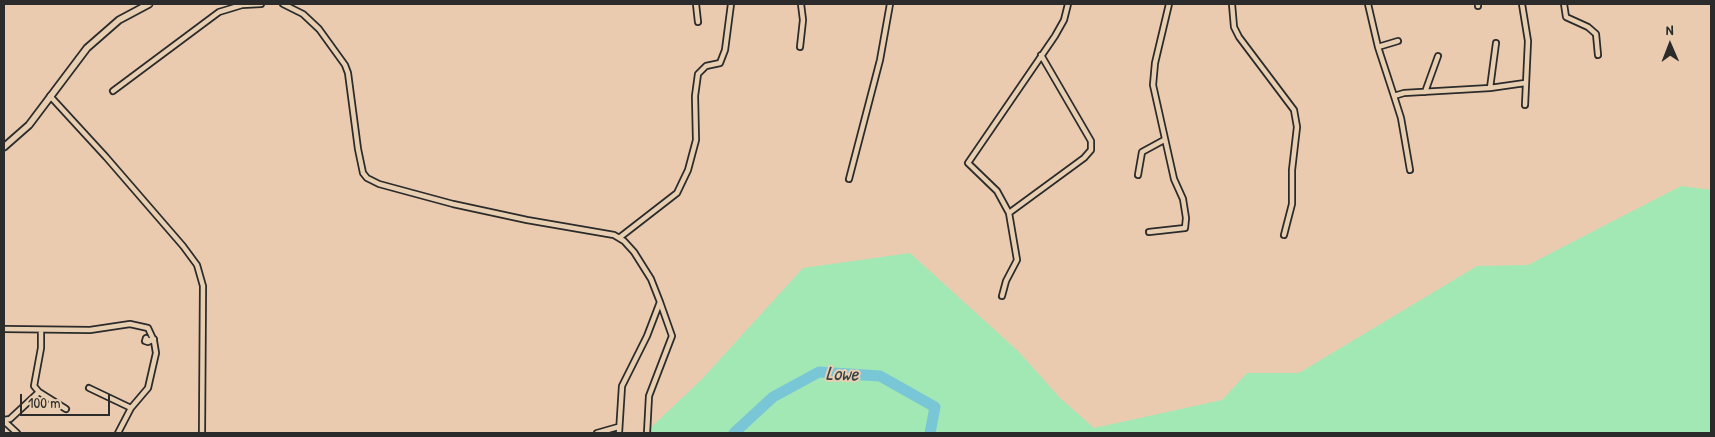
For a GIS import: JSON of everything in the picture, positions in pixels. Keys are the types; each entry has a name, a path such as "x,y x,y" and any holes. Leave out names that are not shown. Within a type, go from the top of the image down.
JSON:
{"street":[{"path":"4,147 29,125 97,38 119,20 149,4"},
{"path":"113,91 218,12 235,7 261,4"},
{"path":"283,4 303,14 320,29 345,65 348,73 358,149 363,173 367,178 380,184 453,204 527,220 594,230 619,238 628,245 643,264 660,302 672,336 650,396 646,433"},
{"path":"696,4 698,22"},
{"path":"619,238 677,194 688,170 696,140 694,96 698,74 706,66 720,63 726,44 731,4"},
{"path":"800,47 803,20 801,4"},
{"path":"849,179 880,60 890,4"},
{"path":"1002,296 1006,281 1017,260 1009,213 997,191 968,163 1064,20 1068,4"},
{"path":"1149,232 1185,228 1186,218 1183,199 1174,179 1164,140 1153,85 1155,63 1169,4"},
{"path":"1232,4 1234,27 1239,37 1294,110 1297,127 1292,170 1292,204 1284,235"},
{"path":"1368,4 1378,47 1401,118 1410,170"},
{"path":"1522,4 1528,41 1525,105"},
{"path":"1564,4 1566,17 1588,27 1596,34 1598,55"},
{"path":"1378,47 1398,41"},
{"path":"1490,88 1496,44"},
{"path":"1009,213 1084,158 1091,150 1091,141 1041,55"},
{"path":"1426,92 1438,56"},
{"path":"1394,96 1404,93 1490,88 1525,83"},
{"path":"50,96 106,157 183,246 197,265 203,286 202,433"},
{"path":"1138,175 1142,152 1164,140"},
{"path":"619,433 622,386 647,336 660,302"},
{"path":"4,330 90,330 130,324 148,328 154,339 155,358 148,388 132,408 118,433"},
{"path":"41,330 41,348 34,386 39,392 66,408"},
{"path":"90,388 132,408"},
{"path":"16,433 4,421 10,419 39,392"},
{"path":"597,433 618,427"}],"green space":[{"path":"1681,186 1711,190 1711,433 645,433 702,379 803,268 910,253 1019,352 1060,398 1094,428 1222,400 1247,373 1299,373 1477,266 1528,265"}],"waterway":[{"name":"Lowe","path":"734,433 773,397 819,372 880,376 935,407 930,433"}]}
